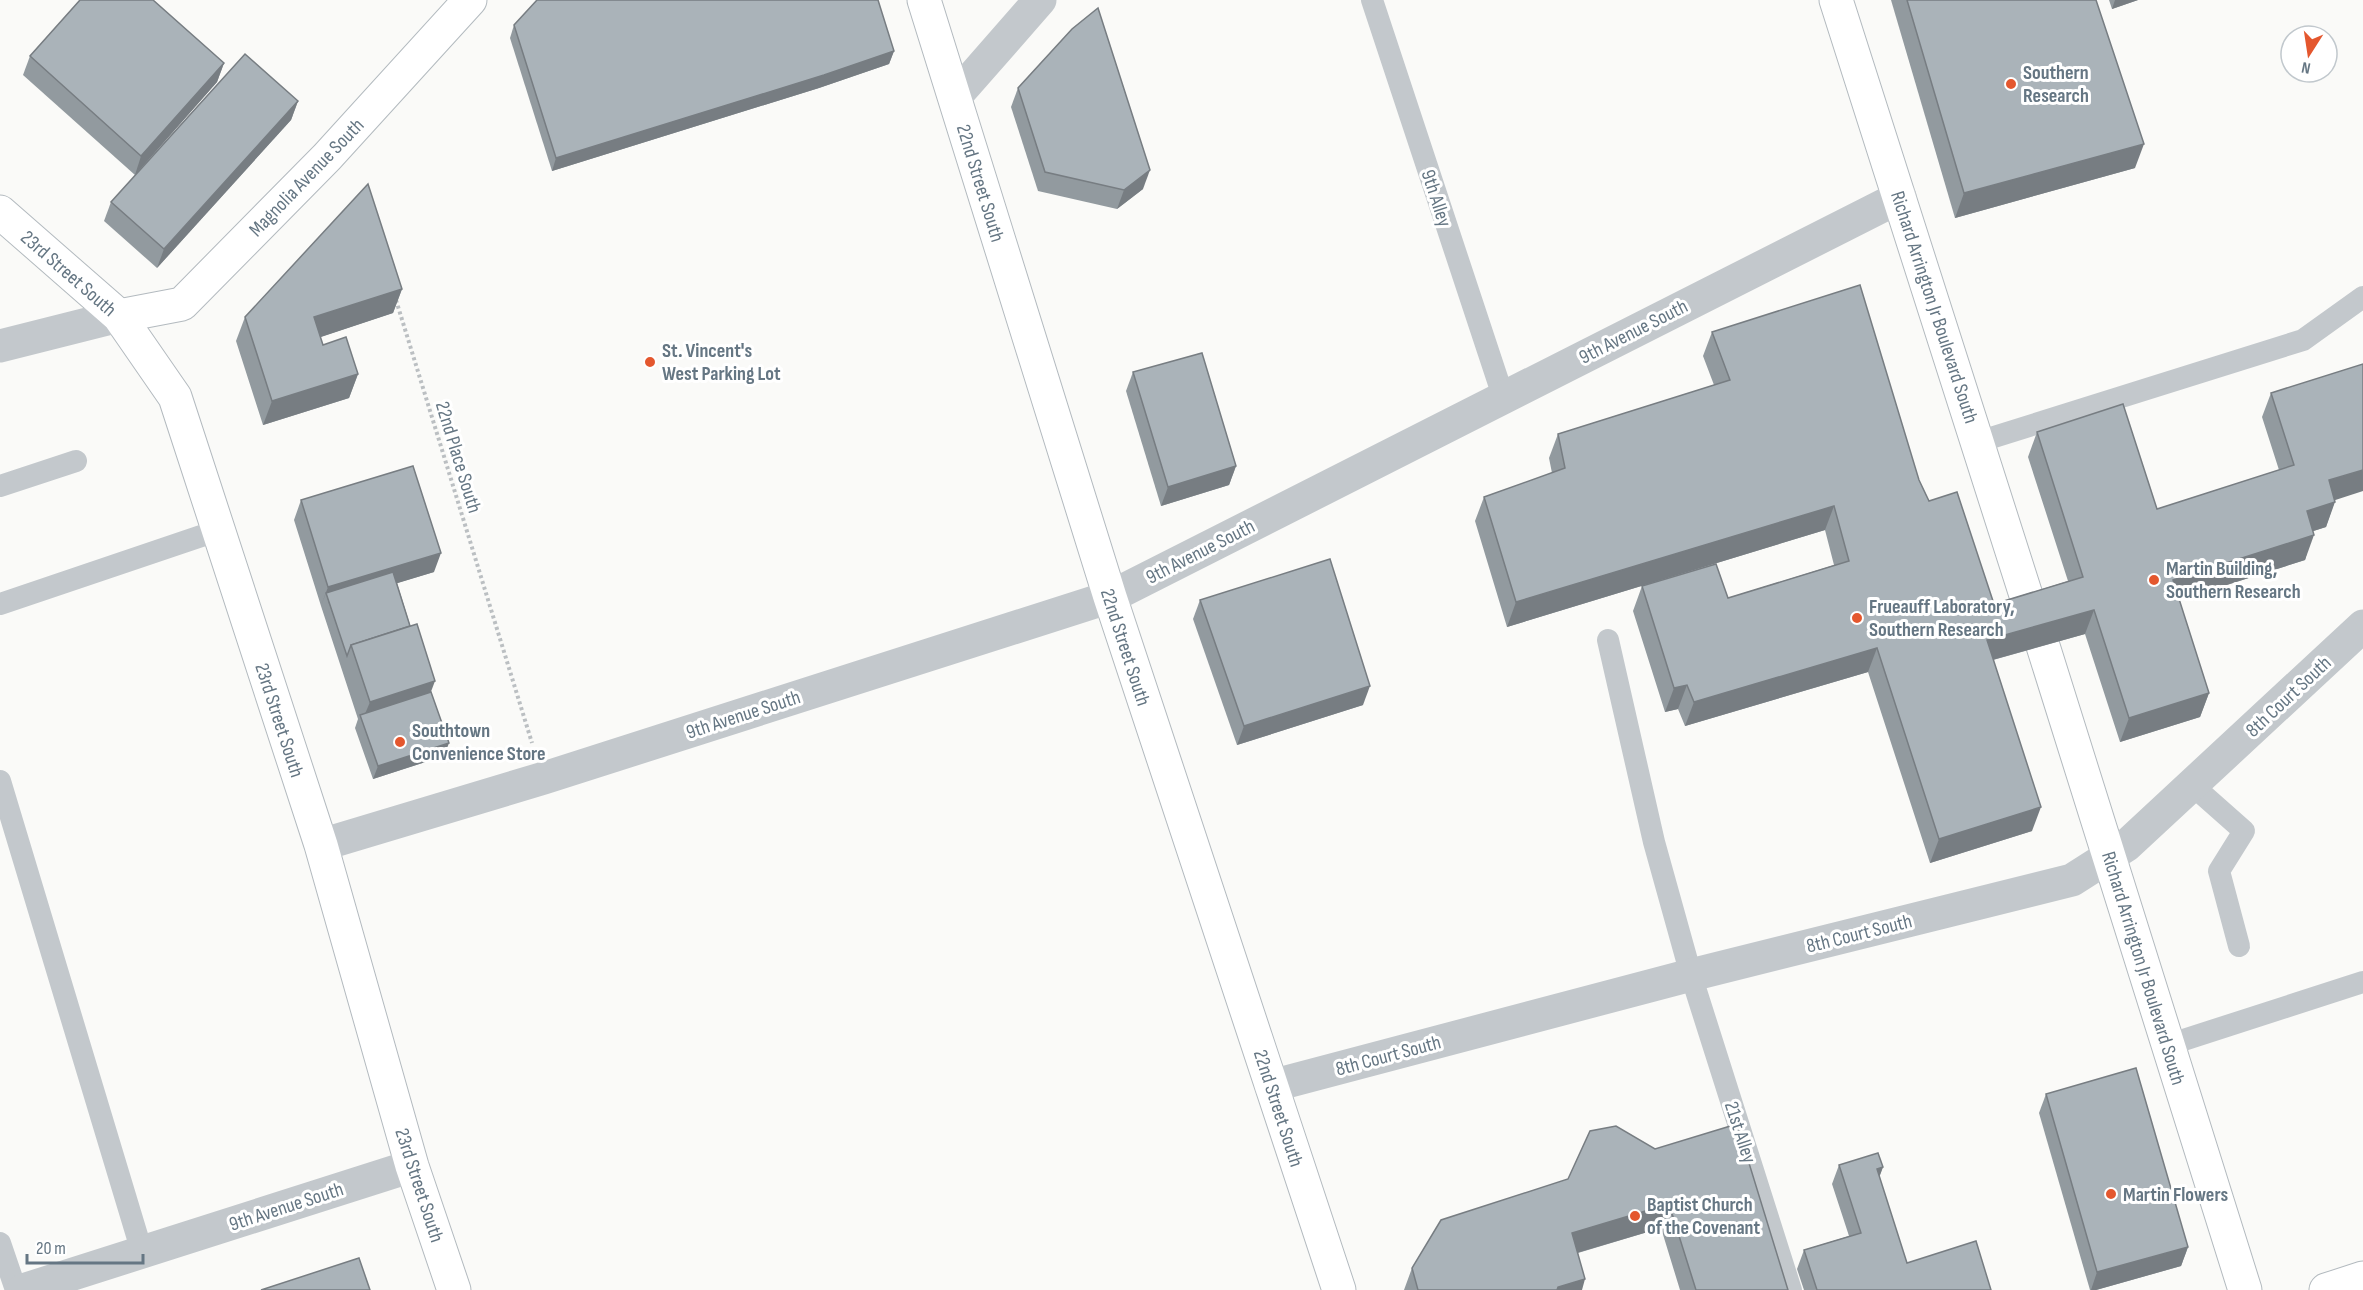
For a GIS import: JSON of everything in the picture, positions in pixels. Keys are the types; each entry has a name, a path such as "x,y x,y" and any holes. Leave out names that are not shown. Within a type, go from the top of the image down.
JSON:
{"street":[{"name":"Magnolia Avenue South","path":"119,316 182,304 327,157 470,0"},
{"name":"22nd Street South","path":"924,0 1110,597 1339,1290"},
{"path":"955,97 1040,0"},
{"name":"Richard Arrington Jr Boulevard South","path":"1836,0 2032,614"},
{"name":"9th Avenue South","path":"321,845 543,778 1110,597 1900,197"},
{"name":"23rd Street South","path":"0,212 119,316 175,398 321,845 412,1166 454,1290"},
{"path":"0,346 119,316"},
{"name":"8th Court South","path":"1271,1086 1691,975 2072,880 2127,845 2363,626"},
{"name":"Richard Arrington Jr Boulevard South","path":"2043,646 2246,1290"},
{"name":"9th Avenue South","path":"23,1290 412,1166"},
{"path":"2326,1290 2363,1278"}],"lane":[{"name":"9th Alley","path":"1372,0 1503,396"},
{"path":"1978,442 2302,340 2363,297"},
{"path":"0,486 76,461"},
{"path":"0,604 219,530"},
{"name":"21st Alley","path":"1608,640 1654,842 1691,975 1791,1290"},
{"path":"0,781 142,1252"},
{"path":"2192,785 2244,831 2219,871 2239,946"},
{"path":"2168,1045 2363,982"},
{"path":"0,1243 16,1290"}],"path":[{"name":"22nd Place South","path":"395,296 543,778"}],"building":[{"path":"80,0 153,0 224,63 141,156 30,56"},
{"path":"537,0 878,0 894,51 556,158 514,25"},
{"name":"Southern Research","path":"1907,0 2096,0 2144,144 1964,193"},
{"path":"1098,8 1150,170 1124,190 1045,172 1018,88 1072,29"},
{"path":"245,54 298,101 164,249 111,202"},
{"path":"368,184 402,289 314,317 323,345 346,337 358,374 272,401 245,317"},
{"path":"1860,285 1919,480 1929,501 1957,492 1994,604 2083,577 2037,432 2123,404 2157,509 2294,465 2271,393 2363,364 2363,470 2329,480 2335,502 2307,511 2314,535 2173,580 2209,693 2129,718 2094,610 1987,640 2041,807 1939,839 1877,648 1694,702 1687,685 1674,688 1642,586 1716,564 1728,598 1849,561 1834,506 1516,602 1484,497 1565,468 1558,434 1730,380 1712,332"},
{"path":"1202,353 1236,466 1168,487 1133,372"},
{"path":"413,466 441,553 328,587 301,500"},
{"path":"1330,559 1370,686 1244,726 1200,600"},
{"path":"393,572 410,626 351,645 347,656 326,593"},
{"path":"417,624 435,681 370,702 351,645"},
{"name":"Southtown Convenience Store","path":"431,692 449,743 378,766 360,715"},
{"name":"Martin Flowers","path":"2136,1068 2188,1247 2097,1272 2046,1094"},
{"name":"Baptist Church of the Covenant","path":"1737,1124 1788,1290 1696,1290 1669,1204 1572,1233 1585,1279 1558,1287 1557,1290 1418,1290 1412,1268 1441,1220 1568,1179 1590,1131 1616,1126 1655,1149"},
{"path":"1878,1153 1883,1167 1877,1169 1907,1263 1976,1241 1991,1290 1817,1290 1804,1250 1861,1233 1839,1165"},
{"path":"359,1258 370,1290 261,1290"}],"place":[{"name":"Southern Research","path":"2011,84"},
{"name":"St. Vincent's West Parking Lot","path":"650,362"},
{"name":"Martin Building, Southern Research","path":"2154,580"},
{"name":"Frueauff Laboratory, Southern Research","path":"1857,618"},
{"name":"Southtown Convenience Store","path":"400,742"},
{"name":"Martin Flowers","path":"2111,1194"},
{"name":"Baptist Church of the Covenant","path":"1635,1216"}]}
